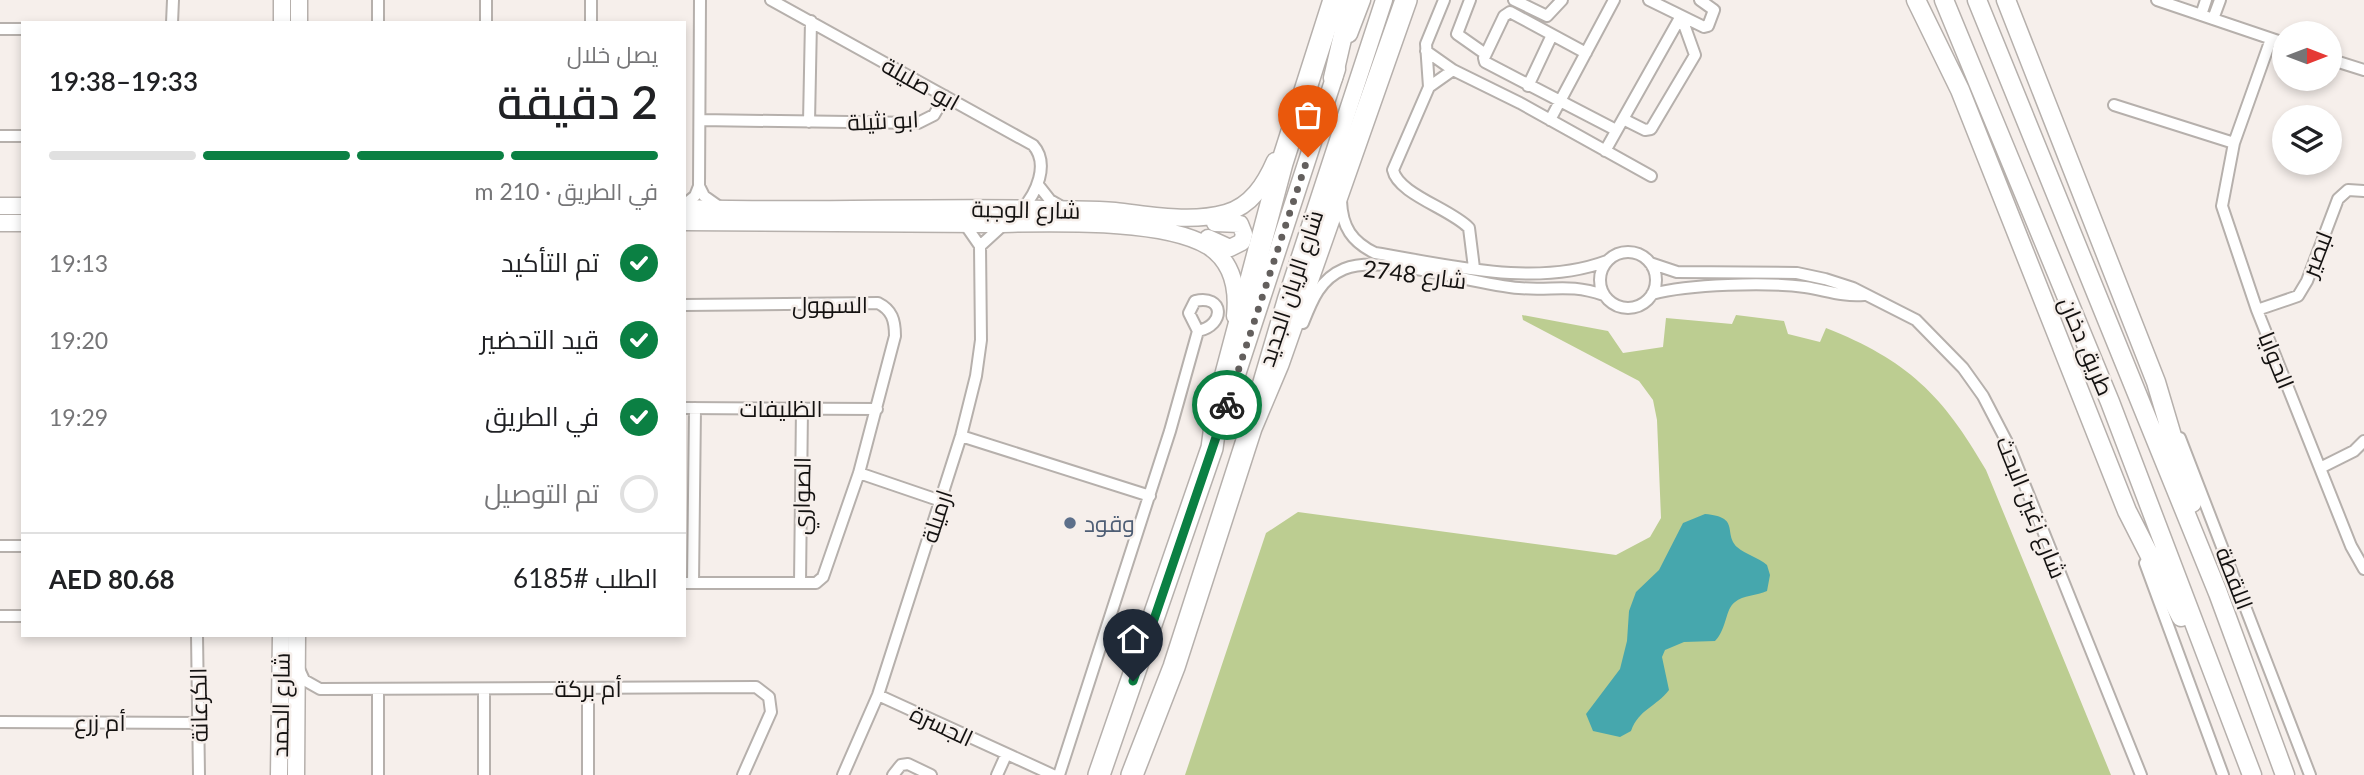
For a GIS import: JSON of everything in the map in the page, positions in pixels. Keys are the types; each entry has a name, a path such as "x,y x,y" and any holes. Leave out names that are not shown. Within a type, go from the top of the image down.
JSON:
{"highway":[{"path":"1212,448 1218,404 1282,163 1334,0"},
{"path":"1251,428 1278,364 1406,0"},
{"name":"شارع الريان الجديد","path":"1132,775 1174,667 1251,428"},
{"name":"شارع الريان الجديد","path":"1099,775 1212,448"}],"main road":[{"path":"1334,78 1351,0"},
{"path":"1916,0 1960,90"},
{"path":"1926,0 2127,511 2221,695 2252,775"},
{"name":"طريق دخان","path":"1944,0 2110,402 2221,695"},
{"name":"طريق دخان","path":"1977,0 2218,593"},
{"path":"2006,0 2155,382 2218,593"},
{"path":"2016,0 2046,105"},
{"name":"اللقطة","path":"2218,593 2285,775"}],"street":[{"path":"172,21 173,0"},
{"path":"282,0 282,21"},
{"path":"299,0 299,21"},
{"path":"378,0 378,21"},
{"path":"486,0 486,21"},
{"path":"591,0 591,21"},
{"path":"686,215 699,186 700,0"},
{"name":"ابو صليلة","path":"771,0 1033,145 1039,157 1039,186"},
{"name":"شارع الريان الجديد","path":"1212,448 1362,0"},
{"name":"شارع الريان الجديد","path":"1251,428 1265,365 1384,0"},
{"path":"1444,0 1428,37 1426,51 1429,87 1394,163 1395,176 1402,185 1445,209 1469,228 1474,268"},
{"path":"1470,0 1457,34 1484,52"},
{"path":"1514,0 1547,16 1562,0"},
{"path":"1550,120 1614,0"},
{"path":"1650,0 1708,26 1714,10 1700,0"},
{"path":"2157,0 2271,39"},
{"path":"2201,15 2206,0"},
{"path":"2213,19 2220,0"},
{"path":"1586,53 1506,13 1484,52 1485,62 1616,130"},
{"path":"1623,119 1645,130 1651,129 1695,55 1681,16"},
{"path":"1605,151 1681,16"},
{"path":"809,122 811,21"},
{"path":"0,29 21,29"},
{"path":"1528,86 1552,35"},
{"name":"الحوايا","path":"2271,39 2234,143 2222,206 2257,310 2320,468 2364,569"},
{"path":"1426,51 1453,70 1651,176"},
{"path":"2342,63 2364,70"},
{"path":"1429,87 1453,70"},
{"name":"ابو نثيلة","path":"700,120 918,123 933,115 945,96"},
{"name":"شارع الوجبة","path":"686,217 1171,225 1227,213 1250,200 1267,178 1302,100"},
{"path":"2114,105 2234,143"},
{"path":"0,136 21,136"},
{"path":"699,186 704,196 723,209"},
{"path":"1022,209 1039,186 1051,200 1065,210"},
{"name":"شارع 2748","path":"1340,188 1343,222 1353,239 1376,253 1504,272 1577,271 1607,261"},
{"name":"لبصير","path":"2257,310 2298,296 2307,281 2337,199 2348,190 2364,191"},
{"path":"0,206 21,206"},
{"name":"شارع الوجبة","path":"686,217 723,209 1022,209 1113,211 1171,225 1211,248 1230,271 1237,299 1232,351"},
{"path":"0,223 21,223"},
{"path":"964,223 979,246 995,229 1005,224"},
{"name":"ارميلة","path":"843,775 878,695 961,436 980,356 979,246"},
{"path":"1627,252 1636,253 1650,263 1656,284 1645,303 1627,308 1617,306 1604,295 1601,272 1607,261 1627,252"},
{"name":"شارع زغين البحث","path":"1650,263 1677,272 1797,273 1844,285 1916,320 1963,368 1983,396 2008,446 2139,772"},
{"name":"شارع 2748","path":"1278,364 1297,337 1320,286 1346,268 1390,266 1504,286 1536,289 1573,286 1604,295"},
{"path":"1504,272 1512,279 1504,286"},
{"name":"شارع زغين البحث","path":"1652,294 1677,287 1804,287 1851,297 1864,295"},
{"name":"السهول","path":"686,305 878,303 892,315 895,335 859,473 823,577 816,583 800,583"},
{"path":"1059,775 1150,496 1198,331"},
{"name":"اللقطة","path":"2155,382 2193,467 2310,775"},
{"path":"690,408 689,583 800,583"},
{"name":"الظليفات","path":"690,408 877,409"},
{"name":"الصواري","path":"800,583 802,408"},
{"path":"961,436 1150,496"},
{"path":"2320,468 2354,451 2364,441"},
{"path":"859,473 941,501"},
{"path":"2127,511 2223,775"},
{"path":"0,547 21,546"},
{"path":"0,616 21,616"},
{"name":"الكرعانة","path":"197,637 199,775"},
{"name":"شارع الحمد","path":"279,775 281,637"},
{"name":"شارع الحمد","path":"296,775 297,637"},
{"path":"297,665 304,680 320,689 303,700 297,716"},
{"name":"أم بركة","path":"320,689 756,687 769,697 771,712 743,775"},
{"path":"588,688 588,775"},
{"path":"378,689 378,775"},
{"path":"484,689 484,775"},
{"name":"الجسرة","path":"878,695 1053,775"},
{"name":"أم زرع","path":"0,722 200,723"},
{"path":"2211,744 2215,775"},
{"path":"997,775 1006,755"},
{"path":"893,775 901,765 908,764 931,775"}],"green space":[{"path":"1522,315 1608,331 1623,353 1663,347 1666,318 1732,324 1736,315 1784,321 1788,334 1820,342 1826,328 1879,353 1901,367 1938,401 1986,470 2111,775 1185,775 1266,533 1298,512 1616,555 1650,537 1661,518 1657,420 1653,400 1639,381 1523,320"}],"water":[{"path":"1705,514 1723,518 1737,547 1767,565 1770,575 1767,591 1735,602 1729,609 1722,631 1715,641 1684,642 1665,650 1662,657 1669,690 1638,718 1631,731 1620,737 1593,731 1586,714 1620,669 1627,641 1629,611 1636,592 1659,570 1683,523"}],"way so far":[{"path":"1227,405 1308,157"}],"place":[{"name":"وقود","path":"1070,523"}],"route":[{"path":"1133,681 1227,405"}]}
